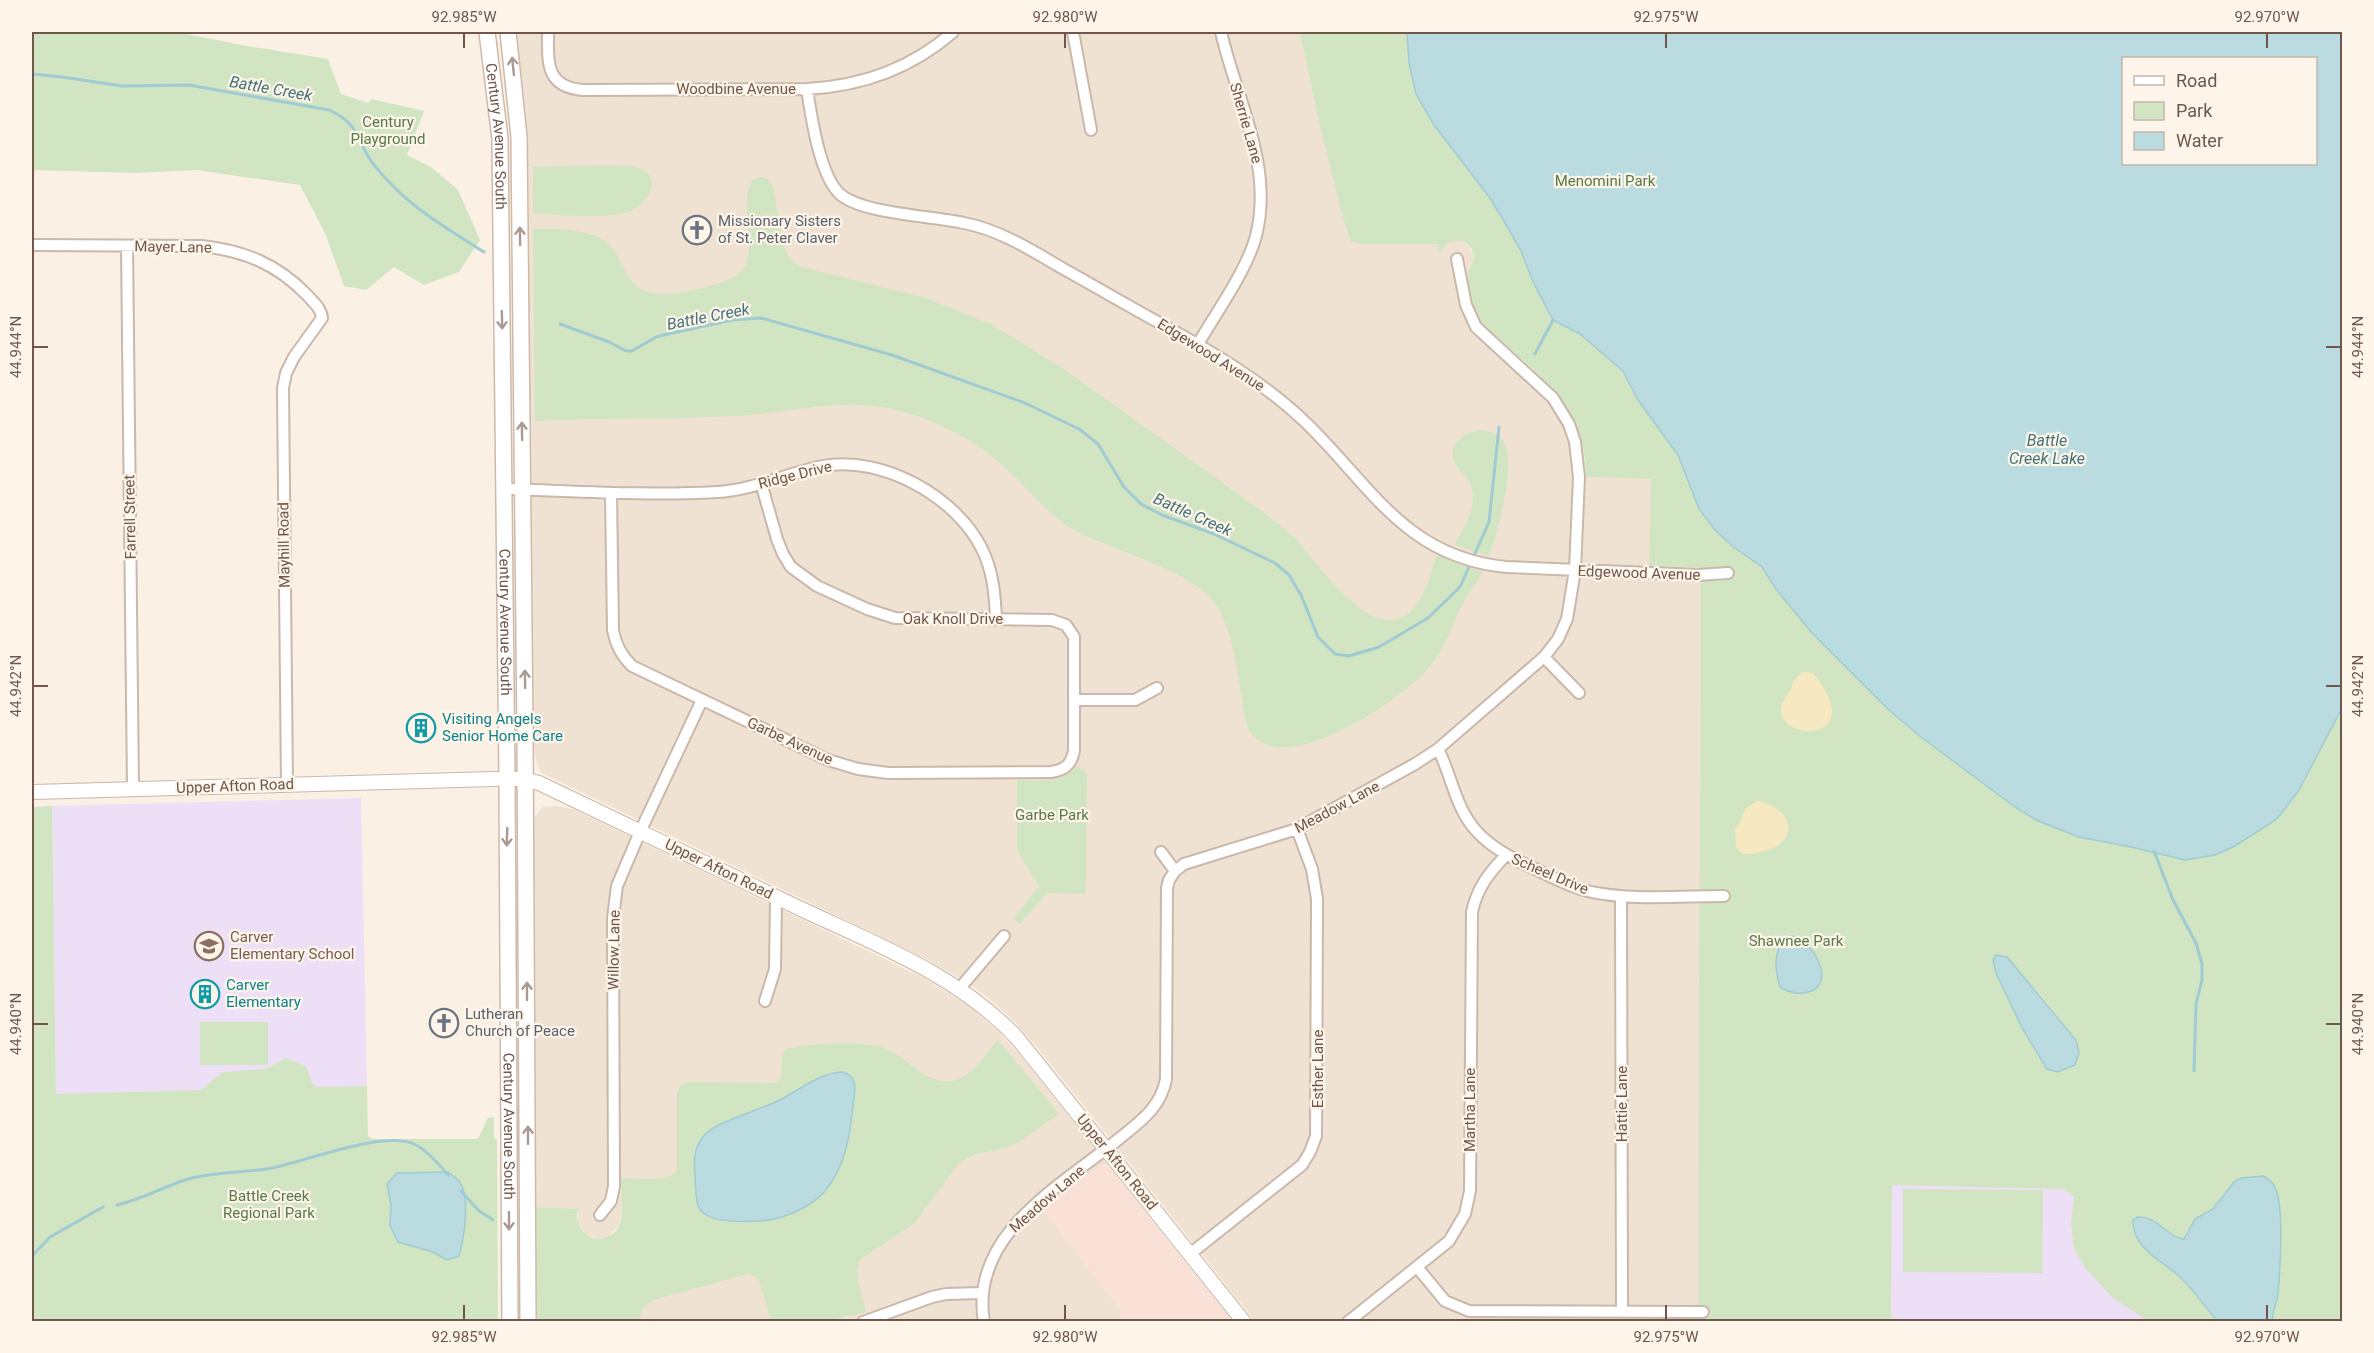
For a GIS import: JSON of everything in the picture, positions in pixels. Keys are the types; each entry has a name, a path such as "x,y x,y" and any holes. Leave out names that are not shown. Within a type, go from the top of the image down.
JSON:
{"main road":[{"name":"Century Avenue South","path":"487,32 500,139 510,1322"},
{"name":"Century Avenue South","path":"508,32 519,137 526,779 528,1322"}],"street":[{"name":"Woodbine Avenue","path":"548,32 550,70 558,81 572,88 807,89 842,86 881,75 923,54 953,32"},
{"path":"1073,32 1091,130"},
{"name":"Sherrie Lane","path":"1198,344 1244,265 1256,236 1260,210 1258,157 1226,57 1221,32"},
{"name":"Edgewood Avenue","path":"807,89 822,163 833,187 850,201 862,206 978,226 997,233 1198,344 1251,379 1302,419 1371,496 1402,524 1440,548 1479,563 1704,576 1728,573"},
{"name":"Mayer Lane","path":"32,246 202,246 240,252 267,263 287,276 321,310 322,318"},
{"name":"Farrell Street","path":"127,246 133,789"},
{"name":"Meadow Lane","path":"984,1322 982,1293 992,1258 1012,1227 1033,1207 1147,1116 1163,1093 1166,1079 1167,888 1174,871 1194,860 1298,830 1438,749 1544,657 1558,639 1567,619 1575,570 1579,477 1575,442 1569,424 1553,398 1476,327 1466,305 1457,259"},
{"name":"Mayhill Road","path":"287,784 283,388 286,373 294,357 322,318"},
{"name":"Ridge Drive","path":"504,489 611,493 716,492 736,490 823,466 877,468 892,472 928,491 968,527 981,547 993,581 996,619"},
{"name":"Oak Knoll Drive","path":"761,483 783,554 791,567 817,586 867,609 895,618 1052,620 1066,625 1074,637 1075,700"},
{"name":"Garbe Avenue","path":"611,493 615,641 622,656 632,666 828,760 858,769 888,773 1061,771 1072,760 1074,751 1075,700"},
{"path":"1544,657 1579,693"},
{"path":"1075,700 1135,700 1157,688"},
{"name":"Willow Lane","path":"600,1215 611,1201 614,1186 613,918 617,886 702,700"},
{"name":"Scheel Drive","path":"1438,749 1449,770 1459,803 1466,817 1474,829 1506,855 1585,891 1621,896 1724,896"},
{"name":"Upper Afton Road","path":"32,792 526,779 911,962 960,988 998,1019 1018,1039 1244,1322"},
{"name":"Esther Lane","path":"1190,1254 1302,1165 1316,1136 1317,900 1312,869 1298,830"},
{"path":"1161,852 1174,871"},
{"name":"Martha Lane","path":"1348,1322 1449,1241 1459,1228 1465,1214 1470,1191 1472,912 1479,888 1506,855"},
{"name":"Hattie Lane","path":"1621,896 1622,1311"},
{"path":"765,1001 775,969 776,897"},
{"path":"960,988 1004,936"},
{"path":"1417,1267 1445,1301 1469,1311 1703,1312"},
{"path":"862,1322 932,1297 946,1294 982,1293"}],"shaded area":[{"path":"515,32 1309,32 1353,242 1438,244 1439,252 1450,241 1461,241 1468,245 1473,254 1473,261 1468,275 1478,315 1490,331 1546,382 1568,408 1583,445 1586,477 1651,478 1701,568 1700,1321 1255,1321 1036,1046 1011,1018 986,996 926,959 542,773 537,764 532,736 525,132"},
{"name":"Carver Elementary School","path":"361,798 367,1086 56,1094 52,806"},
{"path":"557,806 573,809 924,978 969,1006 997,1030 1020,1055 1109,1167 1106,1165 1043,1209 1120,1309 1120,1321 825,1321 849,1317 786,1089 684,1181 621,1214 619,1225 608,1237 597,1238 586,1234 578,1224 578,1209 534,1207 533,819 543,807"},
{"path":"1102,1164 1109,1167 1232,1321 1120,1321 1120,1309 1043,1209"},
{"path":"1891,1182 2312,1184 2311,1321 1891,1322"},
{"path":"758,1269 773,1322 630,1322 630,1305"}],"green space":[{"name":"Century Playground","path":"32,32 177,32 328,59 341,94 368,103 371,99 424,111 407,155 431,167 458,190 480,240 459,272 424,285 394,267 366,290 344,286 325,233 300,185 196,170 136,173 32,170"},
{"path":"1300,32 1755,32 1762,567 1776,589 1812,633 1889,710 1921,737 2015,807 2036,820 2079,837 2154,851 2235,846 2277,819 2299,790 2342,708 2342,1321 2272,1321 2278,1293 2281,1236 2276,1190 2270,1180 2263,1176 2234,1182 2213,1209 2195,1219 2184,1239 2147,1217 2149,1253 2178,1275 2217,1321 2148,1321 2113,1298 2085,1268 2074,1248 2071,1224 2074,1197 2064,1189 1892,1185 1891,1316 1895,1321 1698,1321 1701,568 1649,566 1651,479 1586,477 1585,456 1580,437 1565,405 1542,378 1491,332 1477,314 1468,280 1468,272 1474,256 1466,243 1451,242 1439,254 1438,244 1351,242 1319,122","holes":["2003,955 2040,995 2076,1040 2047,1069 2022,1028 1996,973"]},
{"path":"609,165 637,167 650,176 652,182 649,194 636,208 621,214 597,216 533,213 533,167"},
{"path":"761,177 768,179 773,186 783,244 789,257 799,266 923,297 991,324 1064,369 1266,514 1295,538 1346,596 1378,618 1394,620 1409,613 1415,607 1423,594 1437,555 1484,572 1461,607 1444,644 1431,665 1401,693 1357,722 1310,743 1288,747 1270,746 1258,739 1248,728 1230,637 1217,606 1206,594 1191,582 1172,572 1092,539 1067,526 988,454 945,427 909,413 871,406 843,405 733,416 535,421 533,229 570,230 599,237 612,247 631,281 647,292 677,293 718,284 732,278 741,271 746,263 749,253 748,193 753,180"},
{"path":"529,226 531,421 528,421 526,229"},
{"path":"1480,430 1499,436 1506,446 1508,457 1504,501 1489,556 1455,545 1470,512 1473,492 1468,480 1456,465 1453,452 1462,437"},
{"name":"Garbe Park","path":"1077,766 1087,773 1086,894 1047,893 1020,924 1013,918 1039,887 1017,850 1017,780 1057,778 1071,772"},
{"name":"Battle Creek Regional Park","path":"52,806 56,1094 201,1090 223,1072 265,1069 286,1058 306,1066 312,1083 317,1087 367,1086 368,1136 373,1139 478,1139 488,1118 494,1117 494,1139 497,1139 498,1321 32,1321 32,807"},
{"path":"200,1022 268,1022 268,1065 200,1065"},
{"path":"998,1040 1059,1114 1017,1143 1003,1149 976,1154 959,1163 914,1224 861,1259 858,1278 866,1312 825,1322 771,1321 759,1280 748,1274 653,1300 642,1309 640,1321 535,1321 534,1207 578,1209 577,1218 588,1236 605,1238 613,1234 621,1218 621,1178 659,1178 673,1175 677,1171 677,1093 680,1086 689,1082 775,1083 781,1078 782,1057 785,1050 805,1045 835,1043 864,1044 885,1048 929,1077 948,1081 959,1079 970,1072"},
{"path":"1903,1189 2043,1190 2042,1273 1903,1272"}],"sand":[{"path":"1803,672 1813,673 1828,695 1832,712 1828,723 1819,730 1807,731 1795,728 1785,721 1781,711 1782,703 1793,681"},
{"path":"1758,801 1772,805 1783,815 1787,821 1787,834 1783,841 1769,850 1742,854 1736,847 1735,829 1746,808"}],"water":[{"name":"Battle Creek Lake","path":"1407,32 2342,32 2342,708 2299,790 2277,819 2235,846 2215,855 2185,860 2079,837 2036,820 2015,807 1921,737 1889,710 1812,633 1776,589 1762,567 1732,546 1715,530 1699,509 1678,455 1638,400 1623,371 1580,334 1553,320 1533,282 1521,251 1490,198 1434,125 1416,94 1409,63"},
{"path":"1792,936 1801,940 1816,956 1822,975 1820,984 1814,990 1797,993 1780,987 1776,968 1778,950 1784,939"},
{"path":"1996,955 2007,957 2076,1040 2079,1053 2075,1065 2058,1072 2047,1069 2022,1028 1996,973 1993,960"},
{"path":"842,1072 851,1077 855,1086 850,1129 842,1161 825,1191 799,1210 769,1220 721,1220 711,1217 699,1208 694,1161 697,1146 707,1133 728,1121 780,1100 826,1075"},
{"path":"448,1172 458,1180 463,1188 466,1207 459,1256 447,1260 433,1252 398,1242 390,1225 391,1205 387,1184 397,1173"},
{"path":"2263,1176 2275,1188 2280,1211 2279,1284 2272,1321 2217,1321 2180,1277 2143,1247 2134,1230 2133,1220 2138,1217 2151,1220 2178,1238 2184,1239 2195,1219 2213,1209 2234,1182 2241,1178"}],"waterway":[{"name":"Battle Creek","path":"32,74 122,86 189,85 329,110 350,125 369,158 403,196 437,222 484,252"},
{"name":"Battle Creek","path":"560,324 609,342 626,351 632,351 656,337 732,320 761,318 892,355 1025,403 1079,429 1098,444 1124,487 1141,504 1162,515 1214,534 1275,563 1289,575 1301,595 1318,637 1335,654 1349,656 1379,647 1428,618 1460,587 1489,522 1499,427"},
{"name":"Battle Creek","path":"1535,354 1553,320"},
{"path":"2154,851 2173,900 2196,943 2202,964 2202,980 2196,1004 2194,1071"},
{"path":"117,1205 194,1177 267,1169 341,1149 382,1141 414,1144 437,1162 448,1175"},
{"path":"461,1191 478,1210 493,1220"},
{"path":"32,1256 50,1237 103,1207"}],"place":[{"name":"Missionary Sisters of St. Peter Claver","path":"697,230"},
{"name":"Visiting Angels Senior Home Care","path":"421,728"},
{"name":"Carver Elementary School","path":"209,946"},
{"name":"Carver Elementary","path":"205,994"},
{"name":"Lutheran Church of Peace","path":"444,1023"}],"park label":[{"name":"Menomini Park","path":"1605,181"},
{"name":"Shawnee Park","path":"1796,941"}]}
